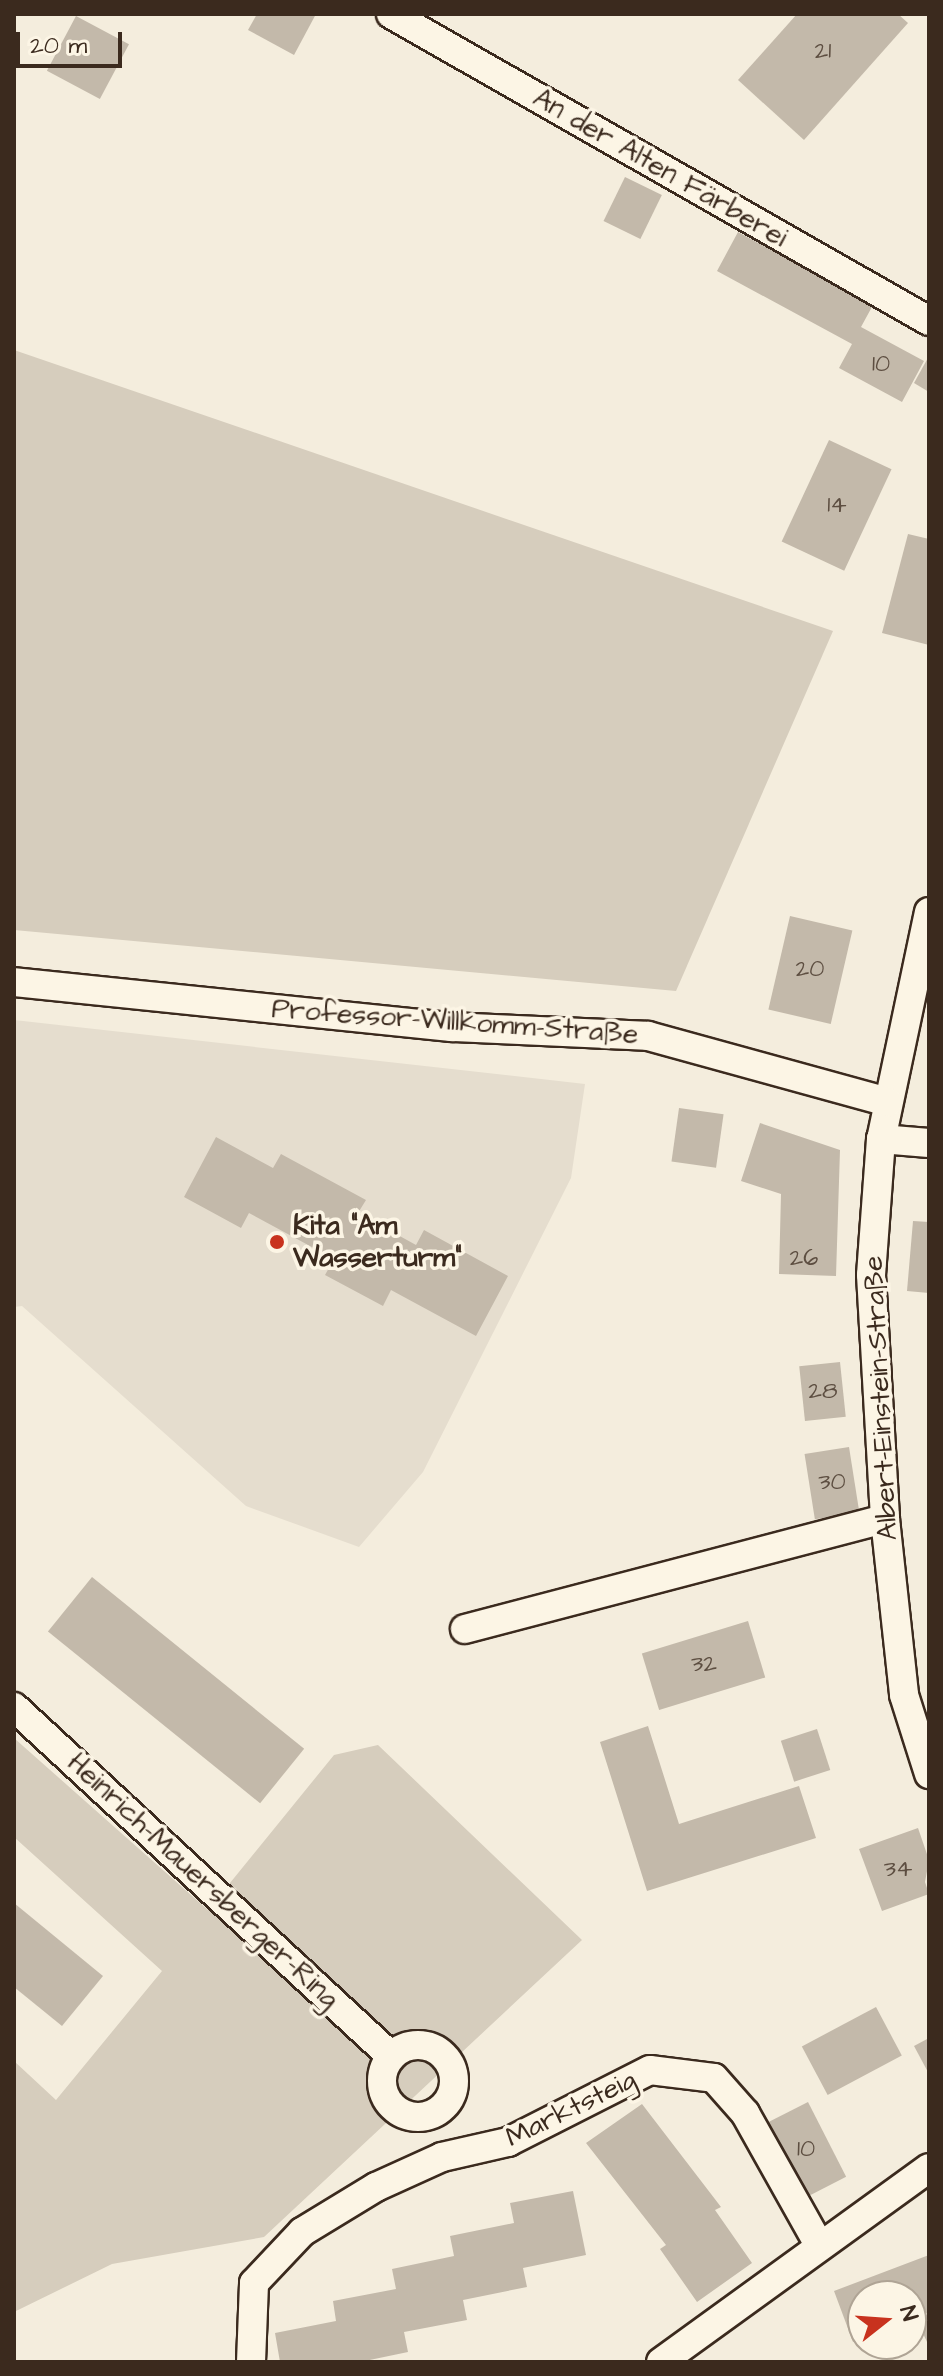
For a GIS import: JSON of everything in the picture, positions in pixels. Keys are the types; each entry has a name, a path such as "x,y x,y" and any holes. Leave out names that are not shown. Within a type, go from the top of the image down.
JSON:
{"street":[{"name":"An der Alten Färberei","path":"391,14 929,321"},
{"name":"Albert-Einstein-Straße","path":"929,912 881,1139 871,1275 885,1519 929,1774"},
{"name":"Professor-Willkomm-Straße","path":"14,982 452,1027 648,1036 888,1102"},
{"path":"881,1139 929,1143"},
{"path":"465,1629 885,1519"},
{"name":"Heinrich-Mauersberger-Ring","path":"14,1707 391,2056"},
{"name":"Marktsteig","path":"251,2362 254,2283 302,2232 376,2187 442,2157 508,2142 650,2070 714,2078 745,2113 819,2245"},
{"path":"661,2362 929,2168"}],"shaded area":[{"path":"14,350 833,631 676,991 14,930"},
{"name":"Kita \"Am Wasserturm\"","path":"14,1020 585,1084 571,1178 423,1472 359,1547 246,1506 22,1306 14,1307"},
{"path":"14,1738 208,1910 334,1755 378,1745 582,1940 264,2237 112,2264 14,2312 14,2061 56,2100 162,1971 14,1837"}],"building":[{"path":"257,14 316,14 294,55 248,30"},
{"path":"797,14 898,14 908,23 804,140 738,80"},
{"path":"76,16 129,44 100,99 47,71"},
{"path":"625,177 662,195 640,239 604,221"},
{"path":"738,232 873,305 861,327 924,361 902,402 839,368 852,344 717,271"},
{"path":"929,356 929,392 914,383"},
{"path":"829,440 892,469 844,571 782,542"},
{"path":"908,534 929,539 929,645 882,633"},
{"path":"790,916 852,930 831,1024 768,1010"},
{"path":"679,1108 724,1114 716,1168 671,1161"},
{"path":"760,1123 840,1150 836,1276 779,1274 781,1194 741,1181"},
{"path":"216,1137 273,1168 281,1154 366,1200 358,1213 416,1245 424,1230 508,1276 476,1336 391,1290 383,1306 325,1275 334,1259 249,1213 241,1228 184,1197"},
{"path":"913,1221 929,1222 929,1293 907,1291"},
{"path":"840,1362 846,1417 805,1421 799,1366"},
{"path":"849,1447 859,1512 815,1519 805,1454"},
{"path":"92,1577 304,1749 260,1803 48,1631"},
{"path":"748,1621 765,1677 659,1710 642,1653"},
{"path":"648,1726 679,1824 799,1786 816,1838 647,1891 600,1742"},
{"path":"817,1729 830,1770 794,1782 781,1741"},
{"path":"918,1828 929,1860 925,1882 929,1894 882,1911 859,1849"},
{"path":"14,1903 103,1976 62,2026 14,1987"},
{"path":"876,2007 902,2056 828,2095 802,2046"},
{"path":"929,2038 929,2074 914,2046"},
{"path":"808,2102 846,2177 804,2198 766,2123"},
{"path":"642,2104 721,2207 715,2210 752,2263 697,2302 660,2249 666,2245 586,2143"},
{"path":"573,2191 586,2255 523,2268 527,2287 463,2300 467,2320 404,2332 408,2352 360,2362 280,2362 275,2333 336,2321 333,2301 396,2289 392,2269 454,2256 450,2236 514,2223 510,2203"},
{"path":"929,2255 929,2312 927,2280 863,2280"},
{"path":"847,2286 847,2326 834,2291"},
{"path":"929,2314 929,2346 927,2342"}],"place":[{"name":"Kita \"Am Wasserturm\"","path":"277,1242"}]}
